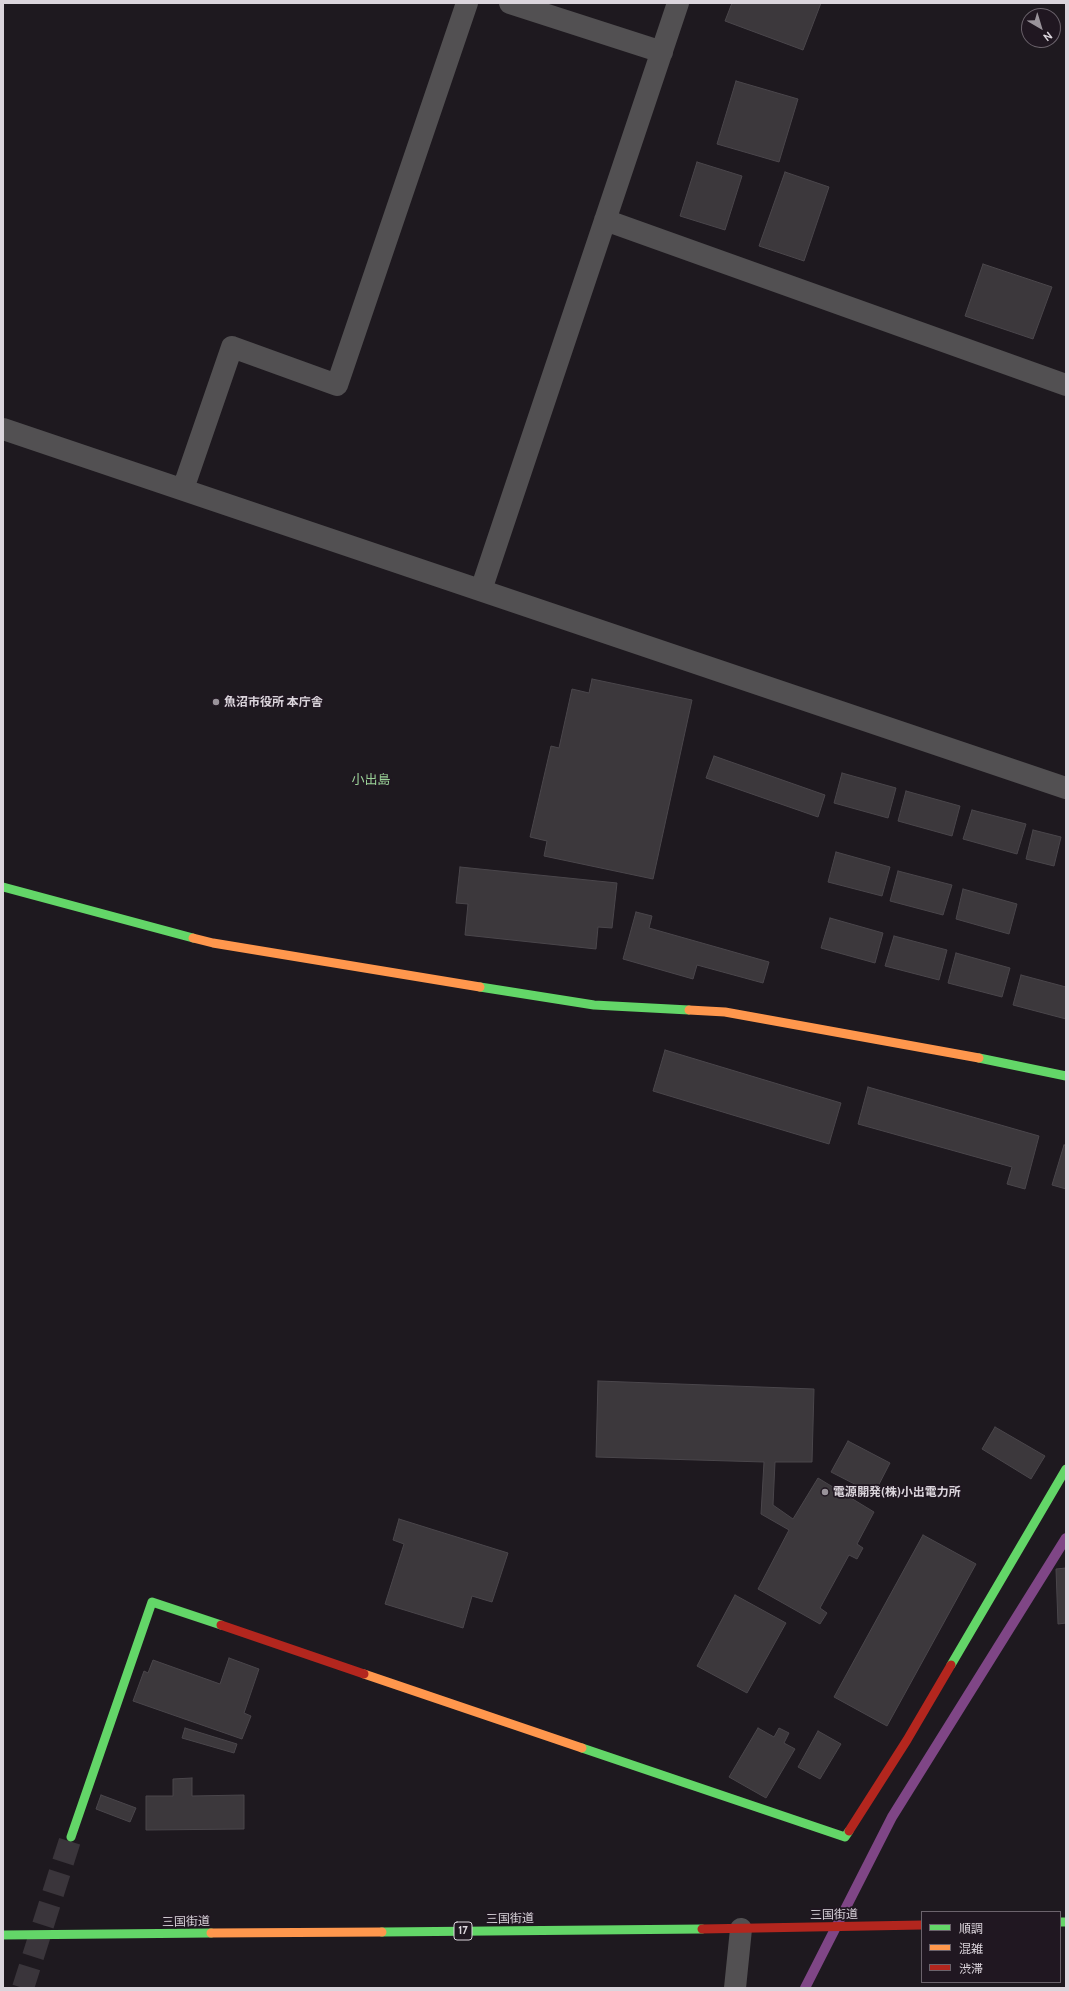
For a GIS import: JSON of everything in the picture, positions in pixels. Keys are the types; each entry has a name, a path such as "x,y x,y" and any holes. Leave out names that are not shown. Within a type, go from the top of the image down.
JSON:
{"main road":[{"path":"3,887 213,943 594,1005 725,1012 1037,1069 1066,1076"},
{"path":"71,1837 152,1602 846,1837 907,1740 1066,1469"},
{"name":"三国街道","path":"3,1935 741,1929 921,1925"}],"street":[{"path":"183,489 232,347 337,385 467,3"},
{"path":"510,3 662,52"},
{"path":"481,590 678,3"},
{"path":"605,220 1066,385"},
{"path":"3,429 1066,788"},
{"path":"735,1988 741,1929"}],"building":[{"path":"732,3 821,3 803,50 725,21"},
{"path":"736,81 798,99 779,162 717,144"},
{"path":"697,162 742,176 725,230 680,216"},
{"path":"785,172 829,187 804,261 759,246"},
{"path":"983,264 1052,287 1033,339 965,316"},
{"path":"592,679 692,700 653,879 544,856 547,841 530,837 551,746 559,748 572,689 589,693"},
{"path":"714,756 825,795 818,817 706,778"},
{"path":"842,773 896,788 888,818 834,803"},
{"path":"906,791 960,806 952,836 898,821"},
{"path":"972,810 1026,824 1017,854 963,839"},
{"path":"1033,830 1061,837 1054,866 1026,859"},
{"path":"836,852 890,867 882,896 828,882"},
{"path":"460,867 617,883 612,928 598,927 596,949 465,935 468,904 456,903"},
{"path":"898,871 952,885 943,915 890,901"},
{"path":"963,889 1017,904 1009,934 956,919"},
{"path":"636,912 652,916 649,928 769,962 763,983 697,965 693,979 623,959"},
{"path":"830,918 883,933 875,963 821,948"},
{"path":"894,936 947,950 939,980 885,966"},
{"path":"956,953 1010,968 1002,997 948,983"},
{"path":"1021,975 1066,987 1066,1019 1013,1005"},
{"path":"665,1050 841,1103 829,1144 653,1091"},
{"path":"868,1087 1039,1136 1025,1189 1007,1184 1012,1167 858,1124"},
{"path":"1064,1145 1066,1145 1066,1189 1052,1185"},
{"name":"電源開発(株)小出電力所","path":"598,1381 814,1389 812,1462 775,1462 773,1505 793,1519 818,1478 874,1512 857,1544 863,1548 857,1559 849,1555 820,1608 827,1613 820,1624 758,1589 789,1530 761,1514 764,1462 596,1457"},
{"path":"995,1427 1045,1456 1031,1479 982,1449"},
{"path":"848,1441 890,1463 874,1494 831,1472"},
{"path":"399,1519 508,1553 492,1602 472,1596 463,1628 385,1604 404,1544 393,1540"},
{"path":"923,1535 976,1564 887,1726 834,1697"},
{"path":"1066,1568 1066,1623 1058,1624 1056,1569"},
{"path":"735,1595 786,1623 747,1693 697,1666"},
{"path":"229,1658 259,1669 244,1713 251,1716 242,1739 133,1701 144,1671 148,1673 153,1660 220,1684"},
{"path":"185,1728 237,1744 234,1753 182,1738"},
{"path":"758,1728 774,1737 779,1728 789,1733 784,1743 795,1749 766,1798 729,1777"},
{"path":"818,1731 841,1744 820,1779 798,1767"},
{"path":"192,1778 192,1796 244,1795 244,1829 146,1830 146,1796 173,1796 173,1779"},
{"path":"101,1795 136,1808 130,1822 96,1809"}],"waterway":[{"path":"805,1988 892,1817 1066,1538"}],"tunnel":[{"path":"23,1988 71,1837"}],"traffic: fast":[{"path":"3,887 193,938"},
{"path":"480,987 594,1005 689,1010"},
{"path":"979,1058 1066,1076"},
{"path":"951,1665 1066,1469"},
{"path":"71,1837 152,1602 221,1625"},
{"path":"582,1748 845,1837 849,1831"},
{"path":"1061,1922 1066,1922"},
{"path":"382,1932 702,1929"},
{"path":"3,1935 211,1933"}],"traffic: slow":[{"path":"193,938 213,943 480,987"},
{"path":"689,1010 725,1012 979,1058"},
{"path":"364,1674 582,1748"},
{"path":"211,1933 382,1932"}],"traffic: jam":[{"path":"221,1625 364,1674"},
{"path":"849,1831 907,1740 951,1665"},
{"path":"702,1929 921,1925"}],"place":[{"name":"魚沼市役所 本庁舎","path":"216,702"},
{"name":"電源開発(株)小出電力所","path":"825,1492"}],"district":[{"name":"小出島","path":"371,780"}]}
